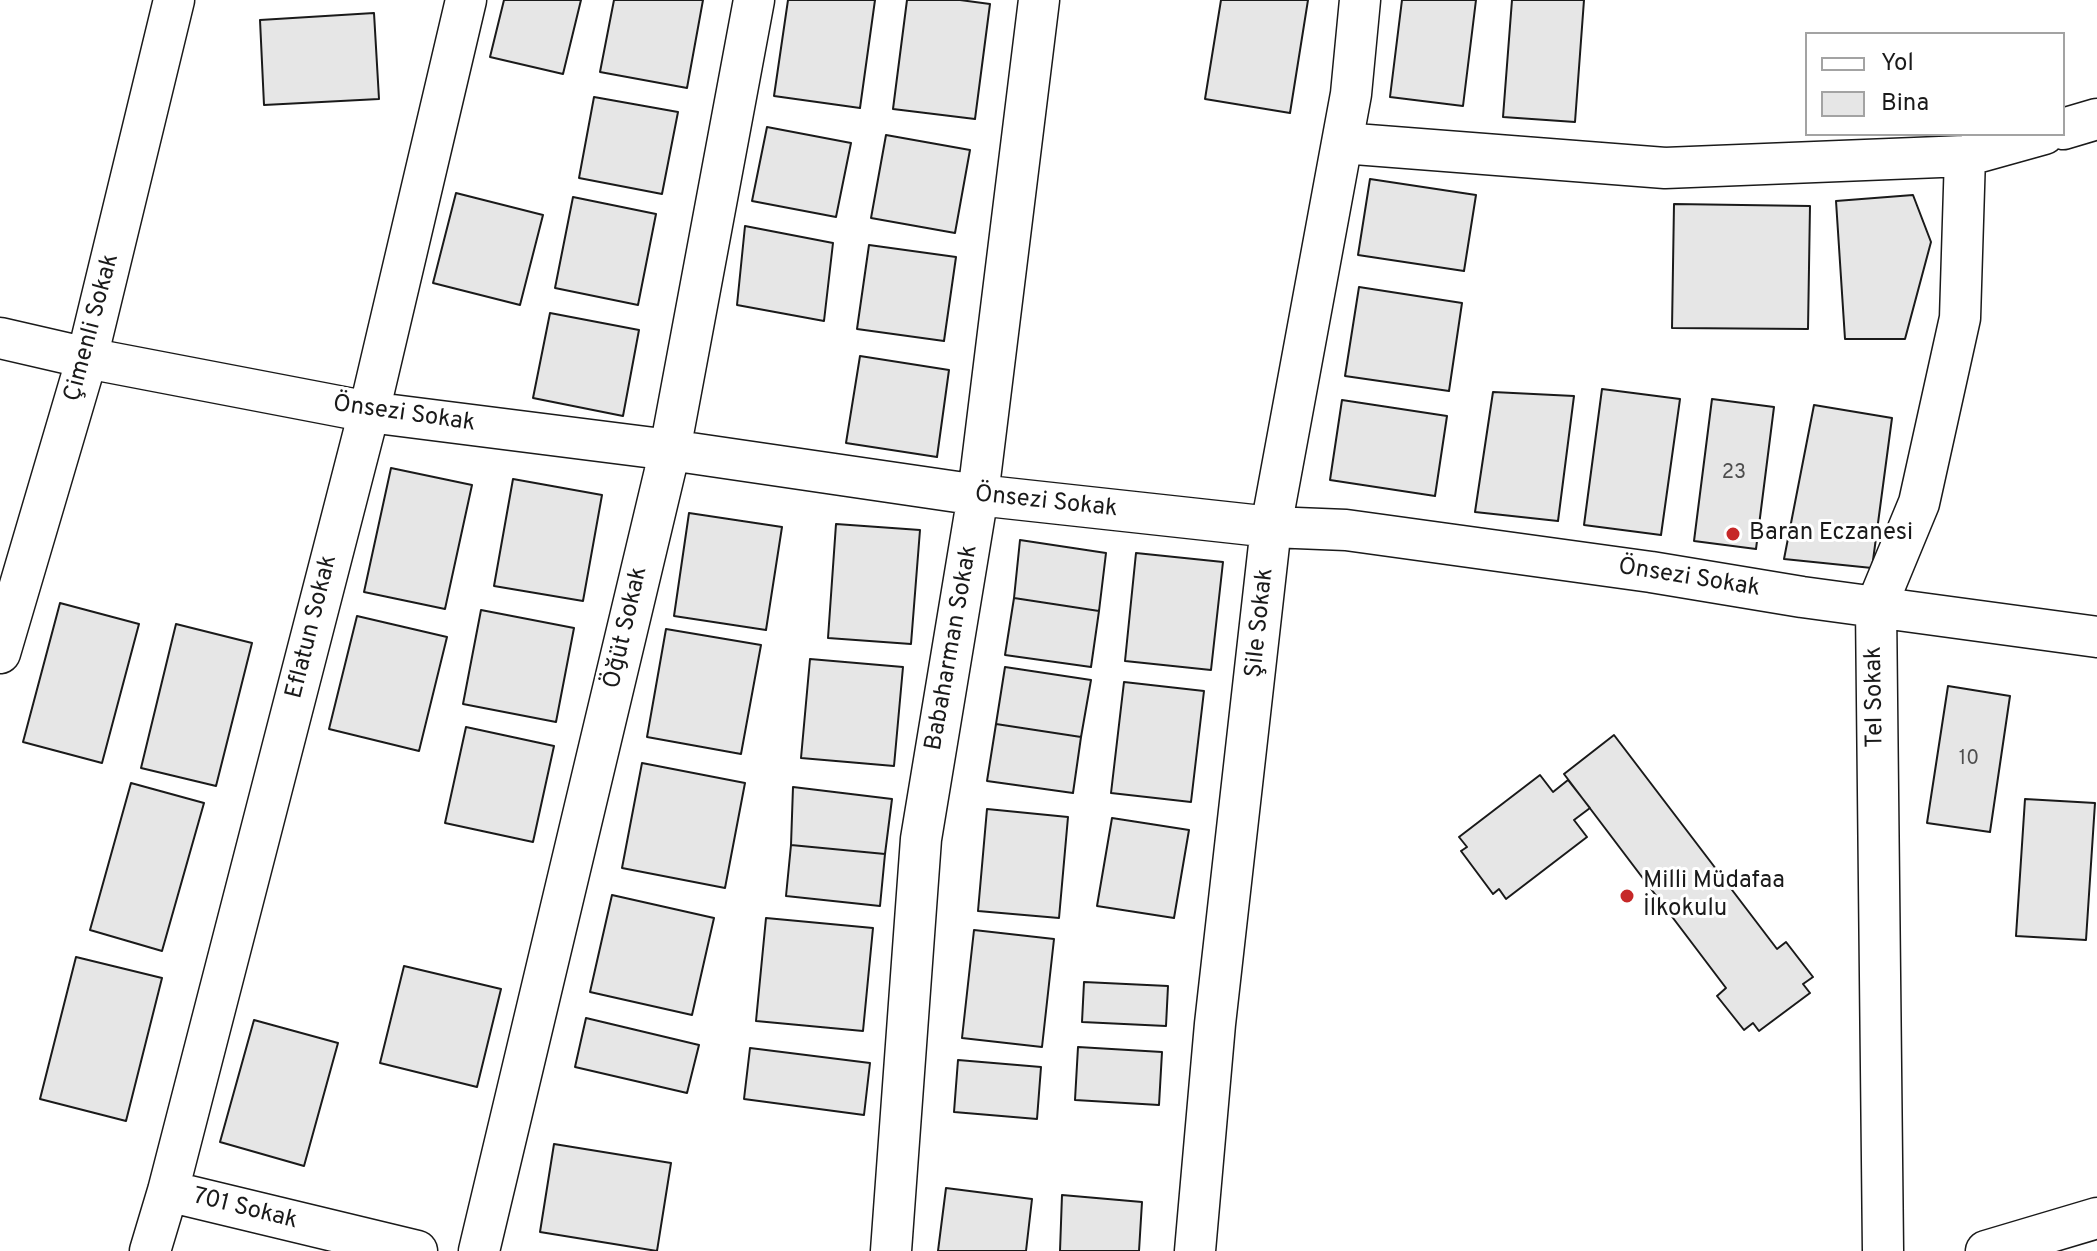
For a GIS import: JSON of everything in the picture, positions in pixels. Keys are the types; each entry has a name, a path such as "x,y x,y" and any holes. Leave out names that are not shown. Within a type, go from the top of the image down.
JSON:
{"street":[{"name":"Çimenli Sokak","path":"0,653 87,358 174,0"},
{"name":"Eflatun Sokak","path":"150,1251 369,412 466,0"},
{"name":"Öğüt Sokak","path":"479,1251 670,450 754,0"},
{"name":"Babaharman Sokak","path":"891,1251 921,839 978,495 1039,0"},
{"name":"Şile Sokak","path":"1195,1251 1215,1024 1271,527 1351,94 1360,0"},
{"path":"2065,128 2097,119"},
{"path":"1342,143 1665,168 1965,156 2037,136"},
{"name":"Tel Sokak","path":"1883,1251 1876,607 1919,503 1960,318 1965,156"},
{"name":"Önsezi Sokak","path":"0,338 87,358 369,412 670,450 978,495 1271,527 1346,530 2097,637"},
{"name":"701 Sokak","path":"168,1191 417,1251"},
{"path":"1986,1251 2097,1218"}],"building":[{"path":"504,0 581,0 563,74 490,57"},
{"path":"614,0 703,0 687,88 600,72"},
{"path":"788,0 875,0 860,108 774,96"},
{"path":"907,0 960,0 990,4 975,119 893,109"},
{"path":"1221,0 1308,0 1290,113 1205,99"},
{"path":"1402,0 1476,0 1463,106 1390,97"},
{"path":"1512,0 1584,0 1575,122 1503,117"},
{"path":"374,13 379,99 264,105 260,20"},
{"path":"594,97 678,112 662,194 579,178"},
{"path":"767,127 851,143 836,217 752,201"},
{"path":"886,135 970,150 955,233 871,218"},
{"path":"1370,179 1476,195 1464,271 1358,255"},
{"path":"456,193 543,215 520,305 433,283"},
{"path":"1913,195 1931,242 1905,339 1845,339 1836,201"},
{"path":"573,197 656,214 638,305 555,288"},
{"path":"1674,204 1810,206 1808,329 1672,328"},
{"path":"745,226 833,243 824,321 737,305"},
{"path":"869,245 956,257 944,341 857,329"},
{"path":"1359,287 1462,303 1449,391 1345,376"},
{"path":"550,313 639,330 623,416 533,398"},
{"path":"860,356 949,370 937,457 846,443"},
{"path":"1602,389 1680,399 1661,535 1584,525"},
{"path":"1493,392 1574,396 1558,521 1475,512"},
{"path":"1712,399 1774,407 1756,549 1694,541"},
{"path":"1342,400 1447,416 1435,496 1330,480"},
{"path":"1814,405 1892,418 1872,568 1784,559"},
{"path":"391,468 472,485 445,609 364,592"},
{"path":"513,479 602,495 583,601 494,586"},
{"path":"689,513 782,527 766,630 674,616"},
{"path":"836,524 920,530 911,644 828,638"},
{"path":"1020,540 1106,553 1099,611 1014,598"},
{"path":"1136,553 1223,562 1211,670 1125,661"},
{"path":"1014,598 1099,611 1091,667 1005,655"},
{"path":"60,603 139,624 102,763 23,742"},
{"path":"481,610 574,628 556,722 463,704"},
{"path":"357,616 447,637 419,751 329,729"},
{"path":"176,624 252,643 216,786 141,768"},
{"path":"666,629 761,645 741,754 647,737"},
{"path":"810,659 903,667 894,766 801,758"},
{"path":"1005,667 1091,680 1081,737 996,724"},
{"path":"1124,682 1204,691 1191,802 1111,793"},
{"path":"1948,686 2010,696 1990,832 1927,823"},
{"path":"996,724 1081,737 1073,793 987,781"},
{"path":"466,727 554,746 533,842 445,823"},
{"path":"1614,735 1777,949 1786,942 1813,977 1803,984 1810,993 1759,1031 1753,1023 1744,1030 1717,996 1726,988 1564,774"},
{"path":"642,763 745,783 725,888 622,868"},
{"path":"1540,775 1553,792 1568,780 1590,808 1574,820 1587,837 1506,899 1499,889 1493,894 1461,851 1467,847 1459,837"},
{"path":"131,783 204,803 162,951 90,930"},
{"path":"793,787 892,799 885,854 791,845"},
{"path":"2025,799 2095,803 2086,940 2016,936"},
{"path":"987,809 1068,817 1059,918 978,911"},
{"path":"1112,818 1189,830 1174,918 1097,906"},
{"path":"791,845 885,854 880,906 786,896"},
{"path":"612,895 714,918 692,1015 590,992"},
{"path":"766,918 873,928 863,1031 756,1021"},
{"path":"974,930 1054,939 1042,1047 962,1038"},
{"path":"76,957 162,978 126,1121 40,1099"},
{"path":"404,966 501,989 477,1087 380,1063"},
{"path":"1084,982 1168,986 1166,1026 1082,1022"},
{"path":"586,1018 699,1045 687,1093 575,1067"},
{"path":"254,1020 338,1043 304,1166 220,1142"},
{"path":"1078,1047 1162,1052 1159,1105 1075,1100"},
{"path":"750,1048 870,1063 864,1115 744,1099"},
{"path":"958,1060 1041,1067 1037,1119 954,1112"},
{"path":"554,1144 671,1163 657,1251 540,1232"},
{"path":"946,1188 1032,1199 1026,1251 938,1251"},
{"path":"1062,1195 1142,1202 1139,1251 1060,1251"}],"place":[{"name":"Baran Eczanesi","path":"1733,534"},
{"name":"Milli Müdafaa İlkokulu","path":"1627,896"}]}
